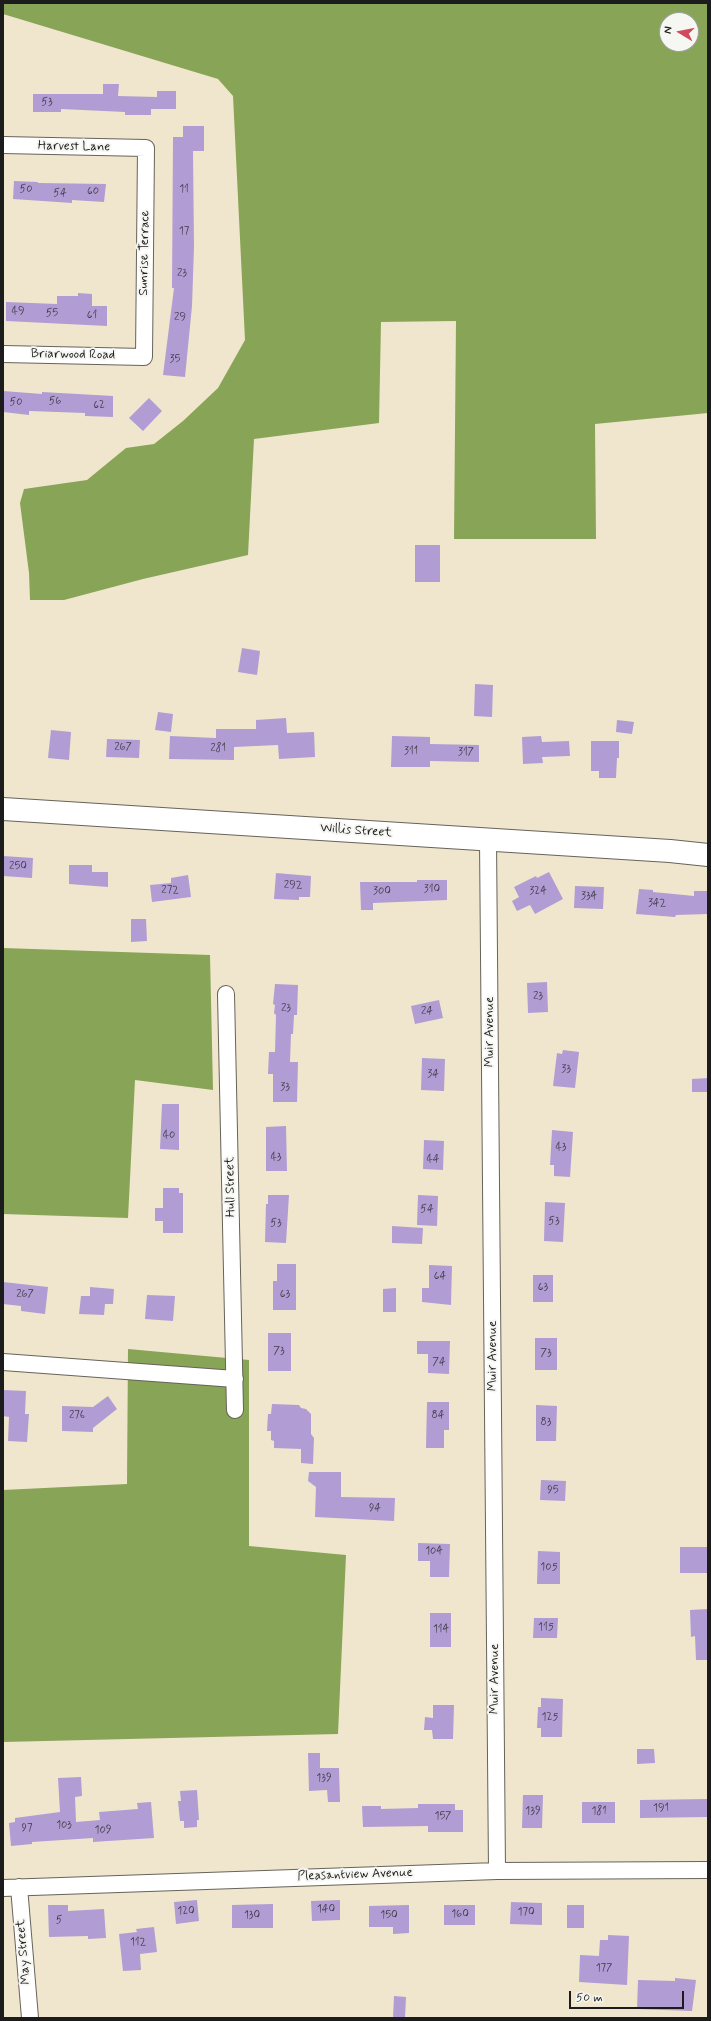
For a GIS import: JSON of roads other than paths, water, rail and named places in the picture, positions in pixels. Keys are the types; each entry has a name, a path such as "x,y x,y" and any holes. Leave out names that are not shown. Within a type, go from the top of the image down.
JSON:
{"main road":[{"name":"Willis Street","path":"3,809 670,850 708,855"}],"street":[{"name":"Harvest Lane","path":"3,145 146,148"},
{"name":"Sunrise Terrace","path":"144,357 146,148"},
{"name":"Briarwood Road","path":"3,354 144,357"},
{"name":"Muir Avenue","path":"488,840 497,1871"},
{"name":"Hull Street","path":"226,994 235,1410"},
{"path":"3,1362 235,1379"},
{"name":"Pleasantview Avenue","path":"3,1888 497,1871 708,1870"},
{"name":"May Street","path":"19,1887 30,2018"}]}
